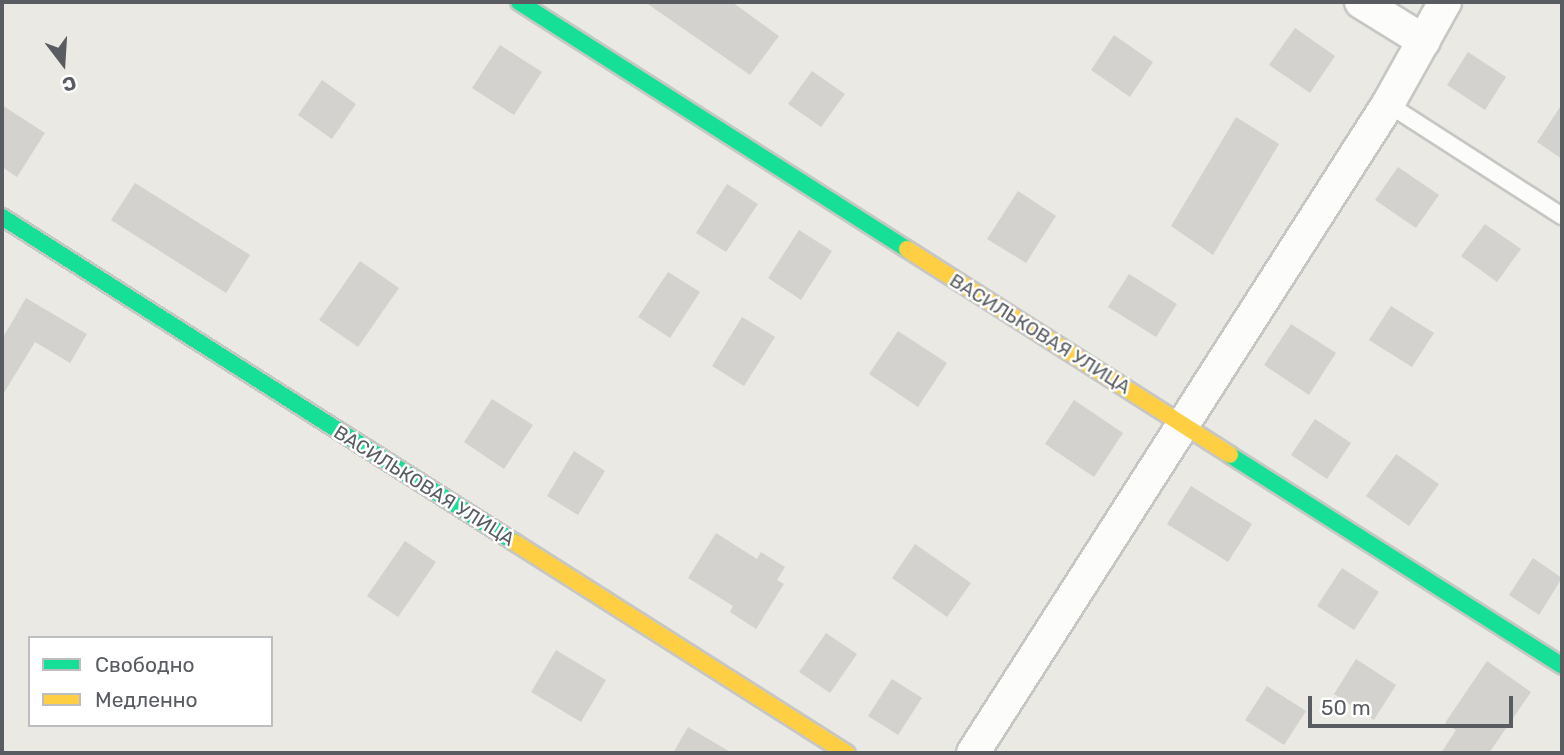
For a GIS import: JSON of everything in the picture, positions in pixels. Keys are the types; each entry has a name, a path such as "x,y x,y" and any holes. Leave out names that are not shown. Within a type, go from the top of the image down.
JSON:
{"street":[{"name":"ВАСИЛЬКОВАЯ УЛИЦА","path":"519,2 1562,666"},
{"path":"1361,2 1424,41"},
{"path":"973,753 1181,423 1388,104 1445,2"},
{"name":"ВАСИЛЬКОВАЯ УЛИЦА","path":"2,217 847,753"}],"lane":[{"path":"1388,104 1562,216"}],"building":[{"path":"645,2 732,2 779,36 750,75"},
{"path":"1295,28 1335,56 1310,93 1269,65"},
{"path":"1114,35 1153,62 1130,97 1091,70"},
{"path":"500,45 542,72 514,115 472,88"},
{"path":"1468,52 1506,77 1485,110 1447,85"},
{"path":"812,71 845,94 821,127 788,104"},
{"path":"322,80 356,104 332,139 298,115"},
{"path":"1562,104 1562,159 1537,142"},
{"path":"2,105 45,133 17,177 2,167"},
{"path":"1236,117 1279,144 1213,255 1171,226"},
{"path":"1398,167 1439,195 1416,228 1375,200"},
{"path":"135,183 250,255 226,293 111,220"},
{"path":"727,184 758,204 726,252 696,233"},
{"path":"1018,191 1056,216 1026,263 987,239"},
{"path":"1485,224 1521,249 1497,282 1461,256"},
{"path":"799,230 832,251 801,300 768,278"},
{"path":"360,261 399,288 358,347 319,320"},
{"path":"668,272 700,292 670,338 638,317"},
{"path":"1129,274 1177,304 1156,337 1108,307"},
{"path":"26,298 87,334 70,363 35,342 2,396 2,339"},
{"path":"1391,306 1434,333 1412,367 1369,340"},
{"path":"742,317 775,337 744,386 712,366"},
{"path":"1291,324 1336,353 1309,395 1264,365"},
{"path":"898,331 947,363 918,407 869,374"},
{"path":"492,399 533,425 504,469 464,442"},
{"path":"1074,400 1123,433 1094,477 1045,444"},
{"path":"1315,419 1351,443 1327,479 1291,455"},
{"path":"574,451 605,471 578,515 547,496"},
{"path":"1396,454 1439,484 1409,526 1366,496"},
{"path":"1191,486 1252,524 1228,562 1167,524"},
{"path":"716,533 757,559 761,552 785,567 777,580 784,584 756,629 730,612 733,606 688,578"},
{"path":"405,541 436,562 398,617 367,596"},
{"path":"915,544 971,583 947,617 892,578"},
{"path":"1533,558 1562,578 1539,615 1509,595"},
{"path":"1342,568 1379,592 1354,630 1317,606"},
{"path":"826,633 857,654 830,693 799,672"},
{"path":"556,650 606,680 581,722 531,692"},
{"path":"1356,659 1396,685 1374,720 1334,694"},
{"path":"1487,661 1531,692 1489,753 1441,753 1456,730 1445,723"},
{"path":"892,679 922,698 898,735 868,716"},
{"path":"1267,686 1306,711 1284,745 1245,720"},
{"path":"688,727 732,753 673,753"}],"traffic: fast":[{"path":"519,2 907,249"},
{"path":"2,217 514,542"},
{"path":"1230,455 1562,666"}],"traffic: slow":[{"path":"907,249 1230,455"},
{"path":"514,542 847,753"}]}
